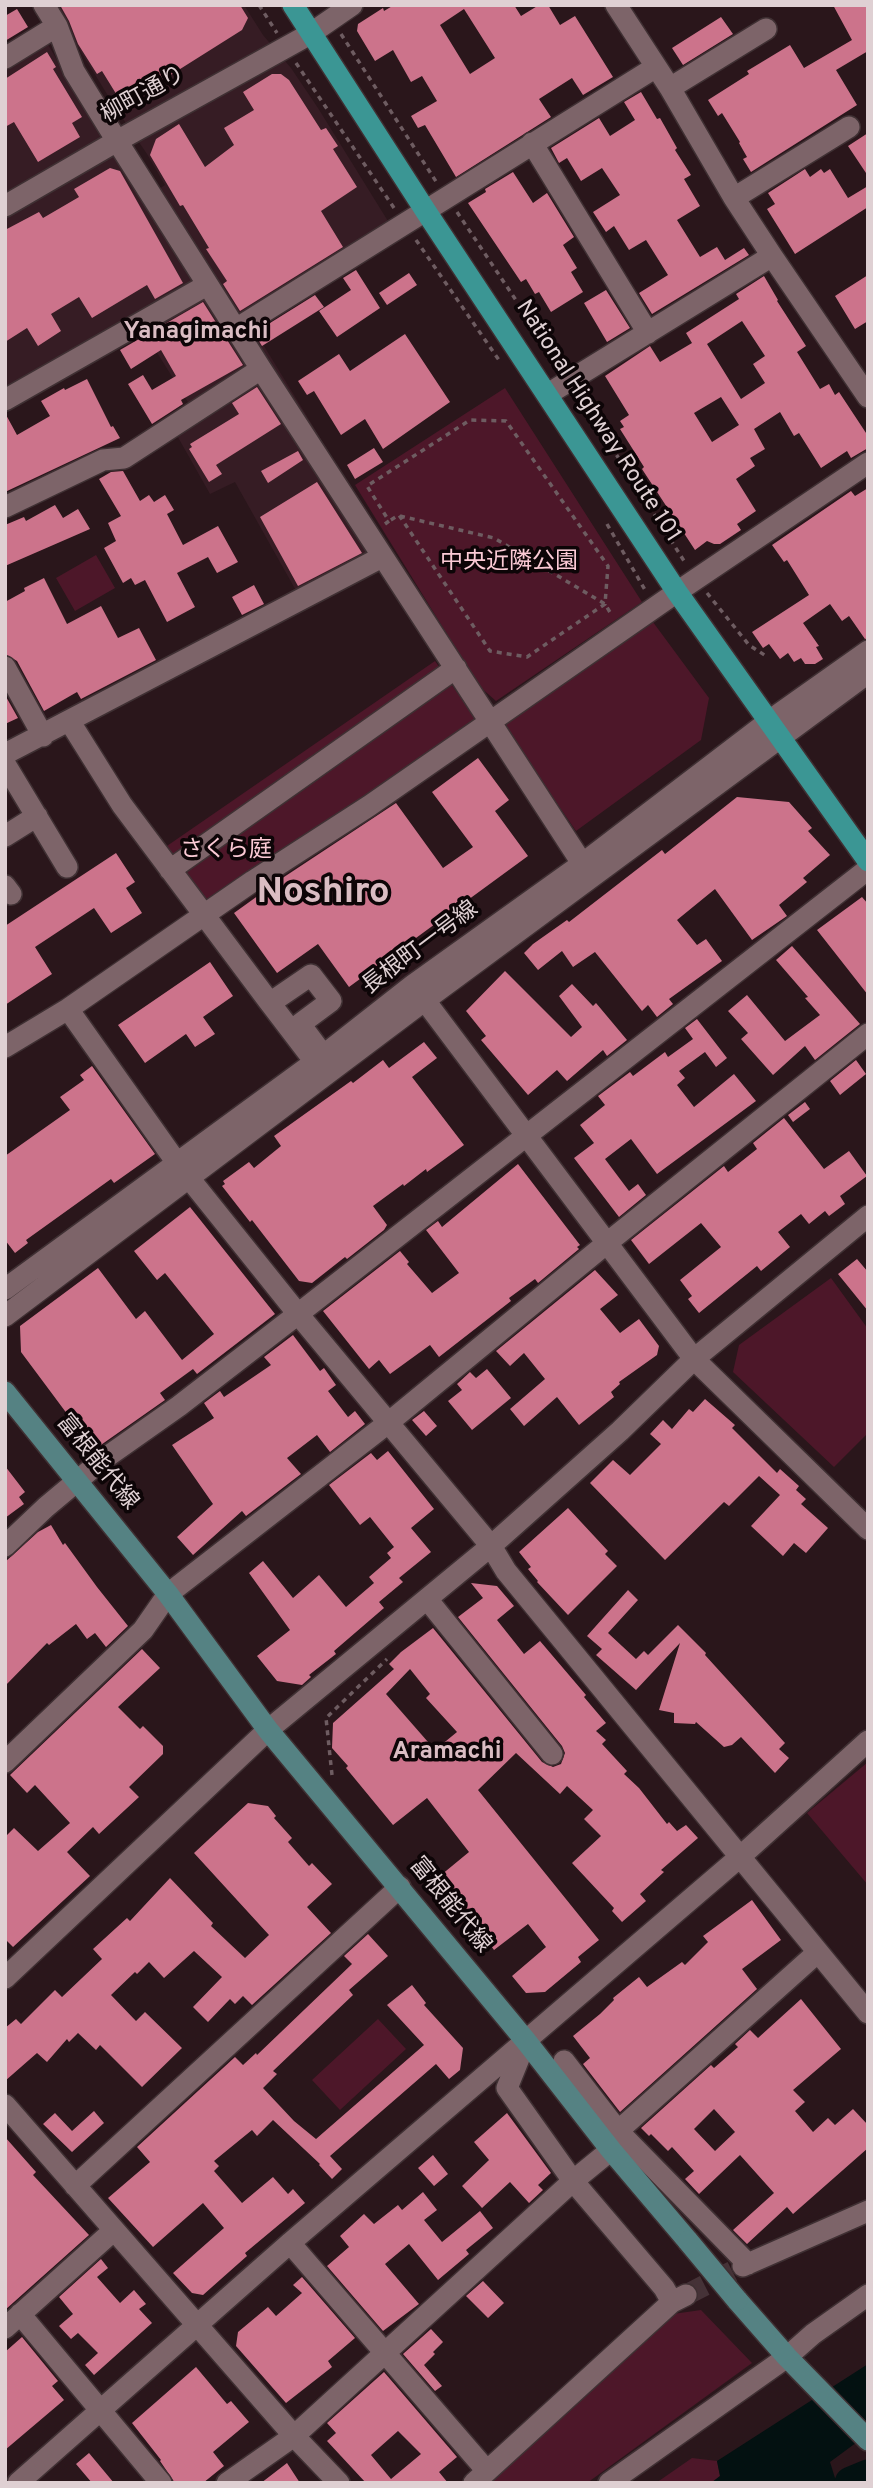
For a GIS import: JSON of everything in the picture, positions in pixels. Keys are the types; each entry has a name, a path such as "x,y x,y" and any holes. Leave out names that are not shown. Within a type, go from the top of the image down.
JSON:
{"highway":[{"name":"National Highway Route 101","path":"293,5 677,592 868,861"}],"main road":[{"name":"富根能代線","path":"5,1392 168,1594 268,1730 526,2041 615,2140 688,2241 787,2357 868,2440"}],"street":[{"path":"44,5 57,26 74,71 207,285 587,871"},
{"name":"柳町通り","path":"5,206 310,34 352,5"},
{"path":"616,5 670,88 734,198 868,397"},
{"path":"5,58 57,26"},
{"path":"670,88 766,29"},
{"path":"236,329 656,67"},
{"path":"734,198 849,127"},
{"path":"532,143 648,333"},
{"path":"548,394 772,256"},
{"path":"5,400 207,285"},
{"path":"5,506 103,460 124,458 261,369"},
{"path":"5,1047 68,1009 490,724 655,607 868,463"},
{"path":"5,754 382,557"},
{"path":"775,729 868,650"},
{"path":"5,667 43,736"},
{"path":"170,870 456,668"},
{"path":"775,729 868,673"},
{"path":"70,722 122,805 170,870 270,1003 319,1059"},
{"name":"長根町一号線","path":"5,1289 184,1171 319,1059 419,993 775,729"},
{"path":"5,764 67,867"},
{"path":"5,836 37,816"},
{"path":"5,1546 77,1480 526,1138 868,869"},
{"path":"270,1003 311,975 331,1001 300,1024 319,1059"},
{"path":"5,1316 184,1171 419,993 694,1359 864,1517"},
{"path":"68,1009 184,1171 298,1314 491,1546 506,1571 868,2012"},
{"path":"5,1762 143,1630 168,1594 388,1423 607,1242 868,1034"},
{"path":"5,1978 268,1730 491,1546 620,1431 694,1359 868,1216"},
{"path":"427,1599 552,1754"},
{"path":"18,2483 290,2243 741,1856 868,1741"},
{"path":"75,2186 400,1887"},
{"path":"227,2483 294,2436 818,1952"},
{"path":"290,2243 386,2352 481,2477 679,2298 664,2288 573,2181 507,2088 526,2041"},
{"path":"564,2061 615,2140 745,2265 868,2211"},
{"path":"5,2105 294,2436 340,2483"},
{"path":"113,2231 13,2321 99,2410 161,2483"},
{"path":"609,2483 787,2357 813,2334 868,2295"}],"path":[{"path":"259,5 506,371"},
{"path":"332,18 696,579 749,645 766,656"},
{"path":"389,521 367,486 470,420 506,421 608,566 605,604"},
{"path":"368,534 399,515 494,538 605,604"},
{"path":"399,515 491,651 527,657 605,604"},
{"path":"603,517 655,607"},
{"path":"332,1776 326,1718 391,1656"}],"shaded area":[{"path":"52,5 244,5 318,108 391,226 245,315 387,547 299,596 235,482 210,494 175,432 191,407 141,327 5,392 5,62 44,38 141,201 165,185"},
{"path":"868,2364 868,2434 830,2462 835,2478 842,2483 711,2483 720,2476 717,2461"}],"green space":[{"name":"中央近隣公園","path":"505,388 642,602 496,701 479,686 355,485"},
{"path":"96,555 115,588 75,611 56,578"},
{"path":"650,618 709,698 701,740 576,831 505,728 507,719"},
{"name":"さくら庭","path":"435,661 478,722 207,910 164,848"},
{"path":"831,1278 868,1329 868,1433 834,1467 733,1372 739,1345"},
{"path":"868,1762 868,1885 807,1813"},
{"path":"378,2019 406,2049 340,2110 312,2080"},
{"path":"701,2310 752,2363 587,2483 483,2483 673,2314"},
{"path":"692,2458 717,2461 720,2476 711,2483 656,2483"}],"building":[{"path":"60,5 240,5 248,18 242,30 123,105 102,71 97,74 78,44"},
{"path":"394,5 514,5 521,16 539,5 548,5 560,25 575,16 613,77 583,95 572,78 539,99 551,117 456,177 425,125 418,128 411,116 437,101 422,76 411,82 393,50 375,61 357,31 358,24 383,8 384,11","holes":["464,9 495,58 470,74 440,25"]},
{"path":"833,5 868,5 868,51 836,70 857,105 751,172 743,159 747,157 740,142 722,113 718,116 708,100 749,74 747,71 790,45 804,68 852,40"},
{"path":"17,9 28,27 5,41 5,16"},
{"path":"721,17 733,34 683,65 672,48"},
{"path":"47,52 56,67 53,69 82,117 72,123 80,137 38,162 14,122 5,127 5,79"},
{"path":"272,74 281,74 289,80 321,130 326,128 338,146 333,149 357,187 321,211 343,247 240,311 223,284 227,281 206,249 209,248 150,155 156,139 179,124 205,167 234,145 224,128 254,110 243,92"},
{"path":"641,92 657,119 660,118 677,148 675,150 691,175 684,179 700,206 677,220 700,257 717,247 725,260 744,248 749,255 652,314 639,293 668,275 646,240 629,250 614,226 606,232 593,212 620,195 602,168 581,181 567,158 559,163 551,148 599,118 610,136 635,120 624,102"},
{"path":"868,133 868,176 848,146"},
{"path":"110,168 120,171 183,283 155,299 147,285 92,318 79,297 51,314 61,331 38,346 27,328 5,342 5,230 39,212 43,218 79,197 74,189"},
{"path":"805,169 810,177 821,169 824,173 830,169 848,198 868,186 868,207 795,254 767,209 775,204 768,193"},
{"path":"513,172 533,203 547,193 574,237 563,245 577,268 571,272 583,292 551,312 539,292 535,294 526,279 521,282 468,203"},
{"path":"356,270 380,308 337,337 319,311 351,290 343,278"},
{"path":"409,273 417,285 387,305 379,293"},
{"path":"868,275 868,321 855,329 835,296"},
{"path":"764,276 806,346 797,352 820,389 829,384 835,395 839,392 868,436 868,448 851,458 847,451 821,468 799,433 794,436 780,412 754,429 765,449 750,458 755,466 736,479 756,511 737,524 741,530 720,544 707,541 695,550 642,469 644,467 620,429 624,427 620,421 629,415 605,376 650,346 660,362 692,343 686,333 739,299 736,294","holes":["742,321 765,356 753,364 765,383 741,399 707,344","721,397 739,425 712,442 694,413"]},
{"path":"606,290 630,328 607,342 584,303"},
{"path":"315,295 324,307 262,346 254,333"},
{"path":"203,302 243,365 181,400 183,404 152,424 128,384 143,375 152,390 176,376 161,350 131,369 120,350"},
{"path":"405,334 450,402 383,449 365,419 341,435 314,391 307,395 298,381 339,354 350,371"},
{"path":"87,379 111,427 113,426 120,438 5,492 5,413 17,435 50,416 41,401"},
{"path":"257,387 281,424 216,465 222,474 209,482 189,449 192,447 190,444 239,414 232,403"},
{"path":"374,448 383,462 355,479 347,465"},
{"path":"298,451 303,460 268,483 261,471"},
{"path":"123,471 140,501 149,495 154,502 165,495 174,510 167,514 183,545 218,526 238,562 217,573 208,557 177,573 195,607 167,622 145,580 135,585 131,578 123,583 104,548 116,541 108,523 121,516 99,479 111,472"},
{"path":"317,482 362,553 298,586 260,517"},
{"path":"868,488 868,638 865,639 849,616 842,621 830,604 803,623 819,646 816,647 823,659 815,664 805,664 801,658 794,662 788,653 780,659 769,644 763,648 752,632 809,595 787,560 784,562 772,545 851,491 855,496"},
{"path":"55,505 63,518 78,509 90,529 5,566 5,525 24,517 26,521"},
{"path":"44,578 67,624 101,606 118,638 139,628 156,660 81,699 77,692 44,711 17,661 5,654 5,602"},
{"path":"254,585 264,604 242,615 232,597"},
{"path":"5,695 18,718 5,724"},
{"path":"478,758 509,800 495,811 528,856 349,987 318,944 277,973 234,913 396,803 443,868 473,847 432,792"},
{"path":"737,797 789,802 812,828 808,831 830,855 803,878 807,882 779,905 787,916 752,940 715,889 677,920 697,945 706,939 722,961 669,999 673,1004 657,1017 648,1005 642,1011 595,952 573,967 562,951 538,970 524,953 662,850 665,854"},
{"path":"116,853 135,882 126,888 142,913 111,933 94,908 35,947 52,974 5,1005 5,926"},
{"path":"862,897 868,904 868,995 817,930"},
{"path":"792,946 860,1024 815,1060 805,1046 773,1075 741,1039 748,1033 728,1011 747,995 785,1041 820,1015 776,960"},
{"path":"210,962 233,996 203,1017 215,1034 195,1047 186,1034 145,1063 118,1025"},
{"path":"505,971 571,1037 582,1027 559,996 572,984 593,1006 596,1003 627,1040 607,1056 603,1050 567,1081 557,1070 528,1095 481,1040 486,1036 466,1011"},
{"path":"697,1019 727,1058 716,1067 705,1052 679,1071 685,1078 677,1085 694,1107 734,1074 756,1101 657,1174 631,1139 605,1159 629,1191 638,1184 646,1195 619,1217 574,1158 594,1143 580,1125 605,1105 598,1096 630,1072 633,1076 665,1052 668,1057 693,1039 685,1028"},
{"path":"424,1042 437,1058 412,1077 464,1145 373,1206 387,1225 384,1230 312,1283 299,1281 222,1186 225,1184 223,1181 249,1162 254,1168 281,1146 274,1136 351,1081 353,1083 383,1060 389,1068"},
{"path":"856,1060 866,1074 840,1095 830,1081"},
{"path":"92,1066 155,1154 114,1183 111,1179 26,1240 28,1243 15,1253 5,1240 5,1156 70,1110 60,1097 84,1080 80,1075"},
{"path":"805,1102 810,1109 793,1122 788,1115"},
{"path":"784,1118 824,1169 849,1151 867,1176 840,1196 845,1204 829,1216 825,1211 809,1224 801,1214 778,1232 790,1247 761,1271 757,1266 699,1313 688,1299 692,1296 680,1280 721,1247 701,1223 649,1264 631,1240 724,1166 728,1172 757,1149 753,1143"},
{"path":"518,1164 580,1245 577,1247 579,1249 538,1283 535,1279 509,1298 511,1301 439,1357 430,1345 390,1374 379,1360 369,1369 323,1311 400,1251 409,1262 407,1264 432,1293 459,1273 426,1230 438,1221 442,1227"},
{"path":"190,1207 275,1314 197,1374 193,1369 160,1393 165,1400 98,1447 91,1446 21,1352 20,1326 98,1268 136,1319 145,1311 182,1360 214,1334 165,1273 157,1280 134,1251"},
{"path":"857,1259 868,1272 868,1311 838,1274"},
{"path":"595,1270 618,1295 600,1309 620,1333 639,1319 659,1346 657,1355 619,1382 611,1392 614,1397 579,1425 557,1397 524,1426 510,1409 545,1379 524,1353 510,1366 496,1351"},
{"path":"293,1335 320,1371 324,1368 336,1385 328,1391 348,1417 355,1411 365,1424 330,1452 317,1435 287,1458 301,1474 246,1516 242,1511 193,1555 177,1537 213,1504 172,1445 214,1418 204,1403 220,1391 224,1397 271,1365 264,1357"},
{"path":"487,1369 511,1398 472,1430 448,1401 462,1390 457,1384 470,1372 476,1378"},
{"path":"705,1399 735,1425 732,1428 777,1473 780,1469 799,1486 796,1490 806,1499 801,1504 828,1528 806,1553 794,1543 783,1556 751,1526 780,1495 759,1476 729,1506 724,1502 665,1560 590,1483 613,1460 630,1475 661,1444 650,1434 663,1420 672,1429 689,1409 693,1412"},
{"path":"424,1411 437,1426 426,1436 412,1420"},
{"path":"388,1451 434,1509 411,1528 431,1552 399,1578 403,1582 379,1602 384,1608 334,1651 336,1654 309,1675 311,1677 302,1685 277,1681 257,1656 290,1630 249,1573 263,1561 293,1598 319,1575 346,1607 374,1583 369,1577 391,1558 387,1553 394,1547 370,1517 360,1525 329,1485 371,1453 377,1460"},
{"path":"5,1466 25,1492 19,1497 24,1504 5,1518"},
{"path":"568,1508 608,1551 605,1554 617,1566 568,1615 537,1582 528,1569 531,1567 519,1552"},
{"path":"51,1525 63,1545 65,1543 128,1626 106,1647 95,1633 87,1639 76,1624 49,1645 47,1643 5,1686 5,1562 38,1532"},
{"path":"471,1583 497,1586 514,1606 497,1620 524,1654 540,1641 606,1723 596,1731 606,1740 602,1744 627,1771 624,1774 639,1788 667,1824 669,1822 677,1831 686,1825 698,1838 661,1870 664,1872 640,1894 646,1901 622,1922 612,1911 614,1908 572,1863 601,1836 584,1819 593,1810 567,1786 560,1794 516,1753 478,1790 599,1940 578,1957 581,1962 545,1992 526,1993 512,1976 546,1947 528,1924 494,1950 483,1935 480,1936 470,1925 435,1880 469,1852 427,1798 393,1825 332,1748 333,1723 394,1669 389,1664 401,1652 433,1628 542,1762 553,1767 561,1764 565,1753 562,1746 458,1617 483,1598","holes":["410,1669 430,1694 426,1698 457,1732 435,1750 386,1694"]},
{"path":"628,1590 638,1600 608,1633 636,1659 644,1651 648,1655 678,1625 785,1743 779,1749 789,1758 775,1773 741,1737 732,1745 724,1747 696,1722 674,1723 674,1713 659,1710 680,1643 636,1690 596,1655 602,1649 587,1636"},
{"path":"142,1649 160,1668 118,1707 140,1729 143,1726 163,1746 163,1754 129,1787 139,1797 99,1834 93,1827 67,1852 90,1876 13,1947 5,1939 5,1837 14,1828 38,1851 70,1823 35,1785 27,1793 10,1775"},
{"path":"248,1803 268,1806 276,1816 274,1818 292,1838 288,1842 309,1866 312,1863 332,1884 307,1907 331,1933 252,2005 243,1996 235,2004 230,1999 208,2022 193,2007 222,1977 194,1951 164,1978 149,1962 137,1974 135,1972 111,1995 136,2021 145,2012 182,2048 142,2087 100,2045 96,2050 78,2033 69,2042 67,2039 47,2062 37,2053 5,2081 5,2028 16,2019 21,2024 55,1990 62,1997 102,1959 93,1949 127,1918 130,1921 170,1878 213,1923 211,1926 245,1958 269,1935 194,1853"},
{"path":"752,1900 781,1940 742,1969 757,1989 620,2112 583,2064 590,2058 573,2036 639,1977 647,1987 682,1962 685,1965 708,1942 703,1936"},
{"path":"368,1934 388,1956 349,1990 353,1995 273,2071 277,2074 263,2088 294,2121 316,2139 424,2045 387,2005 412,1985 426,2003 424,2005 463,2048 460,2070 449,2079 436,2064 330,2156 342,2169 332,2179 320,2164 273,2120 257,2136 252,2130 214,2161 219,2166 214,2171 242,2203 273,2177 288,2194 293,2189 305,2203 245,2253 247,2256 203,2295 192,2293 173,2273 224,2228 203,2203 153,2247 108,2198 150,2162 137,2147 235,2057 243,2065 256,2053 257,2055 352,1964 344,1956"},
{"path":"801,1999 841,2049 793,2090 805,2102 795,2111 813,2132 828,2118 835,2125 853,2109 868,2125 868,2148 793,2214 787,2207 747,2244 733,2230 774,2193 740,2155 699,2194 685,2179 694,2171 672,2147 668,2151 641,2128 711,2065 714,2068 738,2047 735,2044 750,2030 758,2038","holes":["714,2109 735,2132 715,2151 694,2129"]},
{"path":"94,2111 104,2123 72,2152 43,2124 55,2113 72,2131"},
{"path":"507,2113 551,2173 538,2185 543,2190 529,2203 510,2182 482,2208 462,2186 489,2160 474,2142"},
{"path":"5,2137 36,2172 33,2175 89,2235 5,2310"},
{"path":"433,2155 448,2174 434,2186 418,2168"},
{"path":"423,2192 437,2210 424,2220 442,2242 480,2211 493,2228 466,2250 469,2254 438,2280 409,2244 385,2264 419,2304 383,2331 327,2266 349,2247 340,2236 364,2214 374,2224 398,2205 402,2210"},
{"path":"101,2259 108,2268 97,2277 120,2303 134,2290 146,2304 139,2309 152,2323 94,2375 85,2365 98,2353 78,2333 71,2339 59,2326 73,2314 59,2297"},
{"path":"302,2277 355,2338 328,2361 332,2367 286,2403 236,2346 238,2332 268,2307 276,2316 302,2293 293,2285"},
{"path":"483,2281 504,2303 488,2318 466,2296"},
{"path":"431,2329 443,2342 424,2365 442,2386 435,2391 403,2354"},
{"path":"22,2337 58,2381 52,2386 64,2400 5,2450 5,2352"},
{"path":"196,2367 227,2404 231,2401 249,2422 213,2452 224,2466 203,2483 175,2483 132,2423"},
{"path":"384,2372 457,2457 439,2472 448,2483 366,2483 327,2441 336,2433 327,2423","holes":["398,2431 421,2454 391,2479 371,2455"]},
{"path":"89,2453 114,2483 92,2483 76,2464"},
{"path":"287,2463 300,2483 261,2483"}],"waterway":[{"path":"851,2483 868,2476"}],"tunnel":[{"path":"686,2295 743,2266"}],"district":[{"name":"Yanagimachi","path":"196,333"},
{"name":"Noshiro","path":"323,895"},
{"name":"Aramachi","path":"447,1753"}]}
